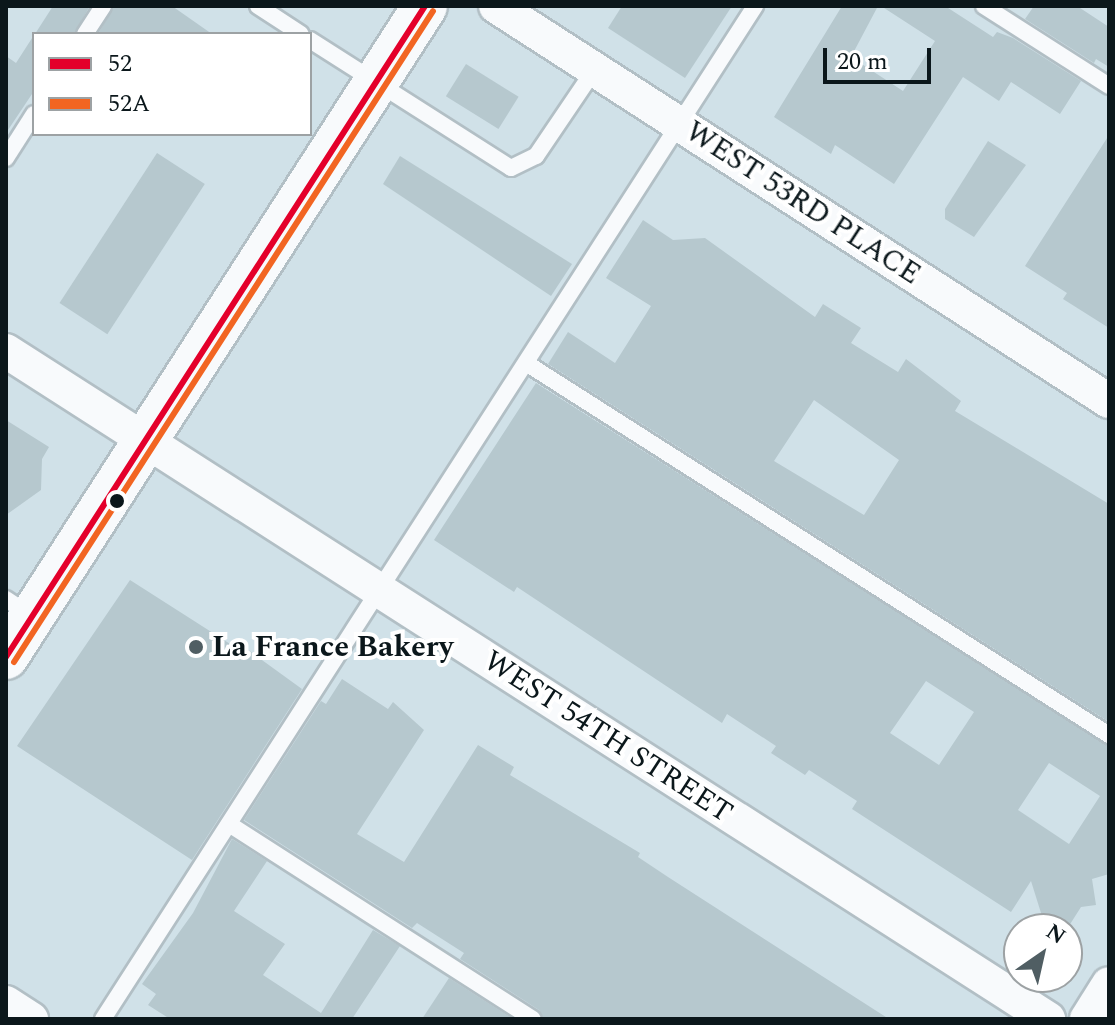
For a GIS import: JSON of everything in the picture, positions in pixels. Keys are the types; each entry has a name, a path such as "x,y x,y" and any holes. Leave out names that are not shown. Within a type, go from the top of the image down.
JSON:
{"main road":[{"path":"6,657 19,608 145,441 425,6"}],"street":[{"name":"WEST 53RD PLACE","path":"496,6 1109,401"},
{"name":"WEST 54TH STREET","path":"6,351 1048,1019"},
{"path":"1087,1019 1109,984"},
{"path":"6,1003 31,1019"}],"lane":[{"path":"86,32 103,6"},
{"path":"258,6 298,32"},
{"path":"103,1019 755,6"},
{"path":"984,6 1109,86"},
{"path":"312,41 511,168 536,156 595,69"},
{"path":"6,158 32,117"},
{"path":"526,363 1109,735"},
{"path":"229,824 533,1019"}],"building":[{"path":"53,6 90,6 75,32 36,32"},
{"path":"114,6 172,6 209,32 99,32"},
{"path":"622,6 732,6 685,78 608,28"},
{"path":"842,6 878,6 851,57 903,91 935,41 881,6 945,6 993,37 997,32 1013,38 1081,81 1060,114 1011,82 999,101 963,77 894,184 835,145 831,154 774,117"},
{"path":"1034,6 1077,6 1109,27 1109,67 1096,59 1094,63 1025,19"},
{"path":"32,38 32,94 6,133 6,56 16,63"},
{"path":"466,64 519,97 498,129 446,96"},
{"path":"1109,135 1109,328 1063,299 1067,293 1025,266"},
{"path":"988,141 1026,165 974,237 945,219 945,209"},
{"path":"157,153 205,184 107,334 60,303"},
{"path":"400,156 572,264 551,296 383,184"},
{"path":"643,220 673,240 705,238 815,317 823,304 861,328 851,343 898,372 906,359 961,401 955,411 1109,504 1109,722 548,364 568,332 615,363 651,306 606,278","holes":["814,400 899,460 864,515 774,461"]},
{"path":"536,383 1109,746 1109,874 1092,879 1096,905 1081,907 1077,913 1041,913 1031,881 1011,912 852,809 857,801 809,770 805,775 771,753 776,746 727,714 722,723 517,587 514,592 434,540","holes":["926,681 974,712 939,765 890,733","1049,763 1100,796 1069,844 1018,810"]},
{"path":"6,420 49,447 42,459 41,490 6,515"},
{"path":"130,580 238,649 240,644 302,689 192,860 17,746"},
{"path":"342,679 388,709 393,702 424,730 357,834 404,862 478,745 514,767 510,775 640,853 638,857 668,877 889,1019 544,1019 539,1010 460,959 464,953 417,923 412,928 244,820 321,701 326,704"},
{"path":"232,839 267,861 234,911 285,944 263,975 321,1013 373,930 400,946 352,1019 170,1019 148,1005 156,994 142,984 193,913"},
{"path":"449,978 513,1019 422,1019"}],"transit line":[{"name":"52","path":"6,657 425,6"},
{"name":"52A","path":"14,662 433,11"}],"place":[{"name":"La France Bakery","path":"196,647"}]}
